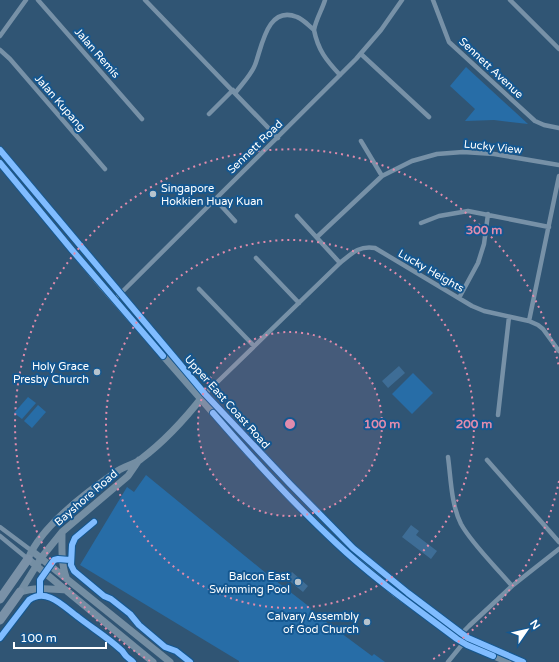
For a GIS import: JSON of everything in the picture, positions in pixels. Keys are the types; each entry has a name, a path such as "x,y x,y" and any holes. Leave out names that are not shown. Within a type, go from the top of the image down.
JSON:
{"highway":[{"path":"0,598 30,555"},
{"path":"0,620 20,592"}],"main road":[{"name":"Upper East Coast Road","path":"0,150 120,294 248,453 336,543 396,594 462,638 508,662"},
{"name":"Upper East Coast Road","path":"0,164 114,300 203,396"},
{"name":"Bayshore Road","path":"30,555 56,521 79,500 122,469 139,460 168,435 203,396"},
{"name":"Bayshore Road","path":"20,592 41,558 62,532 128,476 139,460"},
{"path":"62,532 63,569 67,578"},
{"path":"30,555 41,558 170,662"},
{"path":"30,555 37,565 154,662"},
{"path":"20,592 35,588 66,590"},
{"name":"Upper East Coast Road","path":"462,638 523,662"}],"street":[{"path":"0,36 26,0"},
{"name":"Jalan Remis","path":"38,0 142,119"},
{"path":"145,0 278,138"},
{"path":"325,0 316,21 314,30 316,42 328,63 340,75"},
{"name":"Sennett Road","path":"114,300 361,54 381,30 402,0"},
{"name":"Sennett Avenue","path":"433,0 449,42 535,122 559,128"},
{"path":"510,0 559,49"},
{"path":"209,114 234,91 255,67 267,29 274,20 282,15 298,17 314,30"},
{"name":"Jalan Kupang","path":"0,50 10,58 105,169"},
{"path":"361,54 429,117"},
{"path":"361,141 382,176"},
{"name":"Lucky View","path":"316,237 382,176 412,161 438,154 463,152 494,154 559,165"},
{"path":"529,321 558,190 559,176"},
{"path":"215,199 235,221"},
{"path":"421,223 451,213 468,211 549,227"},
{"path":"459,298 478,263 484,244 488,214"},
{"path":"297,216 340,263"},
{"name":"Lucky Heights","path":"203,396 340,263 355,251 367,247 374,248 484,311 529,321 538,325 557,344 559,351"},
{"path":"256,258 299,303"},
{"path":"199,289 254,346"},
{"path":"498,415 509,317"},
{"path":"448,457 455,505 461,524 512,586"},
{"path":"487,460 559,542"},
{"path":"0,526 30,555"},
{"path":"0,536 30,555"},
{"path":"448,662 462,638 512,586 559,549"}],"shaded area":[{"path":"466,67 528,124 494,120 465,121 475,109 450,86"},
{"path":"399,366 405,373 388,388 382,381"},
{"path":"413,373 433,393 412,414 392,394"},
{"path":"28,397 36,403 22,419 14,413"},
{"path":"38,405 46,412 32,428 24,421"},
{"path":"146,475 311,608 310,610 372,656 374,654 385,662 239,662 80,565 127,487 134,492"},
{"path":"411,525 419,531 416,535 437,551 431,559 402,537"},
{"name":"Balcon East Swimming Pool","path":"292,572 308,586 303,592 287,579"}],"cycle path":[{"path":"0,150 205,394 353,548 408,593 468,638 523,662"},
{"path":"0,163 163,356"},
{"path":"213,413 288,496 350,556 457,639 493,656"},
{"path":"94,522 75,538 72,545 71,565 74,571 104,596 111,599 130,614 139,625 165,647 176,651 190,662"},
{"path":"40,595 40,580 54,560 70,560"},
{"path":"0,638 29,600 42,596 49,597 110,640 133,662"}],"place":[{"name":"Singapore Hokkien Huay Kuan","path":"153,194"},
{"name":"Holy Grace Presby Church","path":"97,372"},
{"name":"Balcon East Swimming Pool","path":"298,582"},
{"name":"Calvary Assembly of God Church","path":"367,622"}]}
